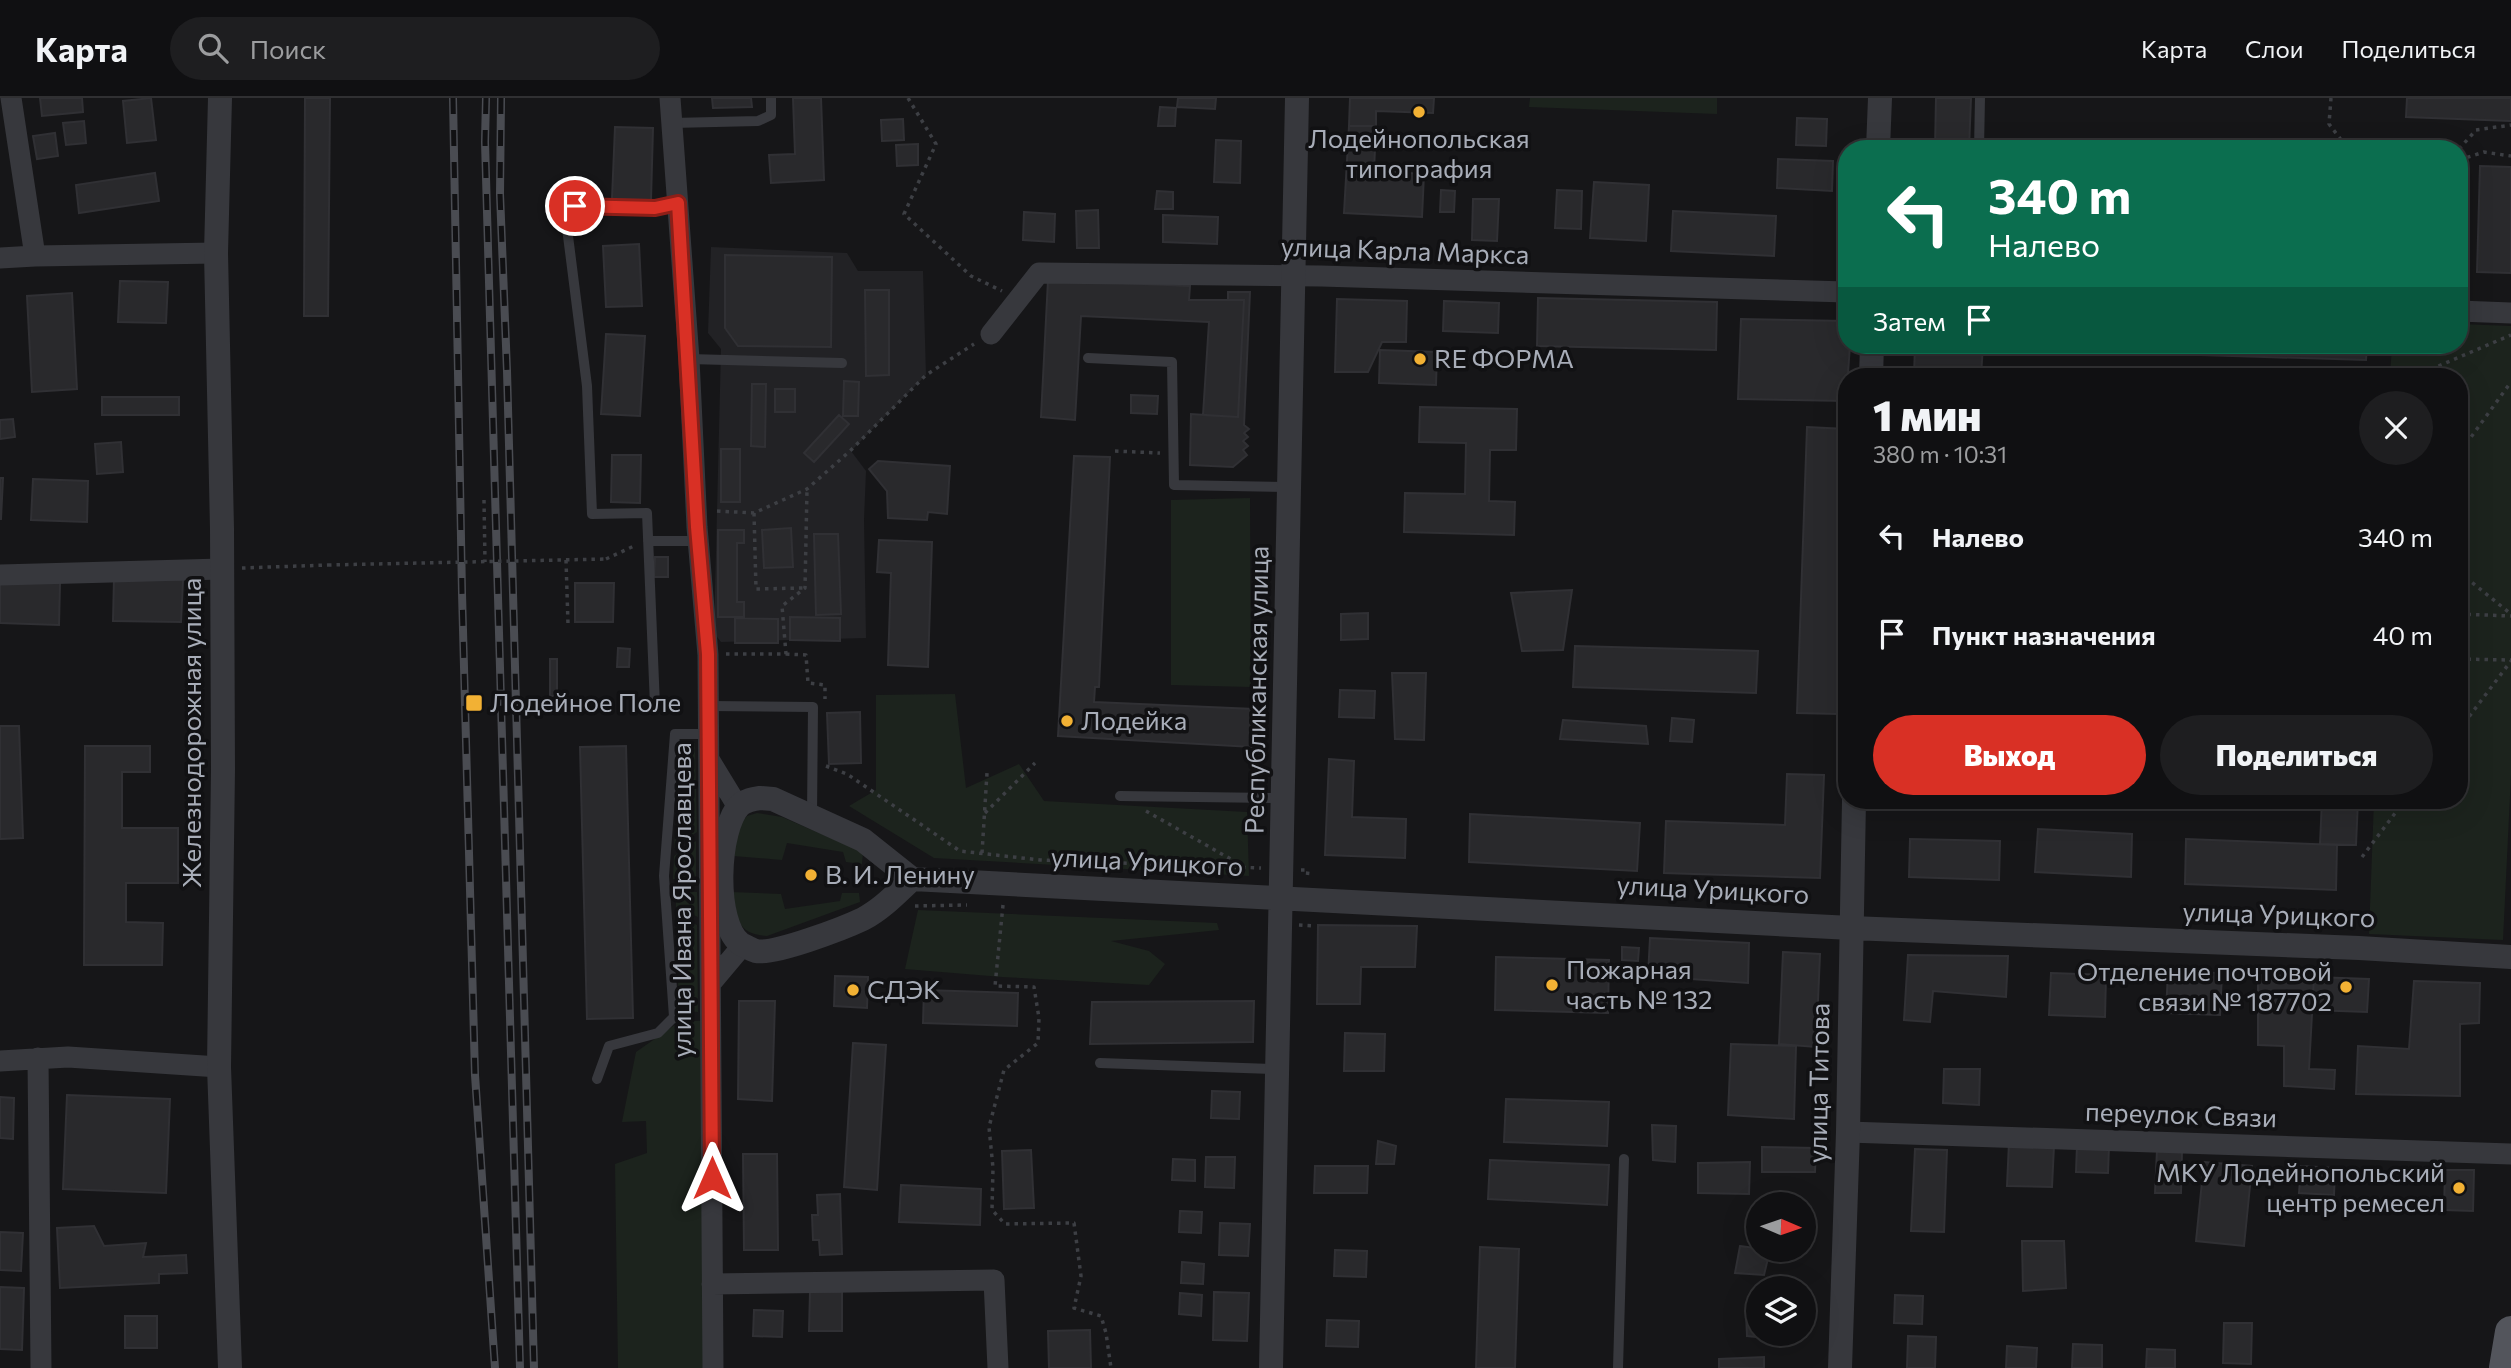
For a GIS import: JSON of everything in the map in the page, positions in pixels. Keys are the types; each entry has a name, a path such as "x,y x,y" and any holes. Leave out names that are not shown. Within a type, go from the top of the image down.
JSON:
{"main road":[{"path":"2505,1368 2511,1332"}],"street":[{"path":"11,98 35,256"},
{"name":"Железнодорожная улица","path":"220,98 216,253 223,783 219,1068 230,1368"},
{"name":"улица Ивана Ярославцева","path":"670,98 708,654 713,1368"},
{"name":"Республиканская улица","path":"1271,1368 1275,1069 1296,276 1297,98"},
{"path":"1878,140 1880,98"},
{"path":"0,258 216,253"},
{"name":"улица Карла Маркса","path":"991,334 1039,273 1296,276 1838,292"},
{"path":"2468,311 2511,313"},
{"path":"0,575 222,569"},
{"path":"709,760 738,807"},
{"path":"752,799 773,799 812,816 863,840 912,879 883,906 862,919 779,949 757,951 743,944 728,930 722,906 723,842 729,820 738,807 752,799"},
{"name":"улица Титова","path":"1840,1368 1848,1132 1854,809"},
{"name":"улица Урицкого","path":"912,879 1851,928 2359,948 2511,957"},
{"path":"711,983 743,944"},
{"path":"38,1058 41,1368"},
{"path":"0,1060 68,1058 219,1068"},
{"name":"переулок Связи","path":"1848,1132 2511,1154"},
{"path":"712,1284 994,1280 998,1368"}],"lane":[{"path":"672,124 758,121 771,115 771,98"},
{"path":"1979,140 1980,98"},
{"path":"655,706 646,513 592,514 587,386 567,228 575,206 655,208 678,203"},
{"path":"1088,358 1172,362 1174,485 1291,487"},
{"path":"689,359 842,363"},
{"path":"648,542 699,541"},
{"path":"709,706 813,707 812,816"},
{"path":"597,1079 609,1046 658,1033 674,1017 664,876 675,734 709,734"},
{"path":"1120,796 1283,798"},
{"path":"1100,1063 1275,1069"},
{"path":"1618,1368 1624,1159"}],"path":[{"path":"908,98 936,144 904,214 971,276 1020,299"},
{"path":"2331,98 2329,124 2341,140"},
{"path":"2467,140 2476,130 2511,125"},
{"path":"2468,157 2484,152 2511,156"},
{"path":"697,510 754,513 807,489 850,451 926,375 991,334"},
{"path":"2468,353 2511,335"},
{"path":"2433,368 2466,354"},
{"path":"2468,441 2511,382"},
{"path":"1115,451 1173,454"},
{"path":"805,588 807,489"},
{"path":"484,500 485,562"},
{"path":"754,513 756,589 805,588"},
{"path":"222,569 606,559 648,542"},
{"path":"566,560 568,624"},
{"path":"2468,579 2511,615"},
{"path":"786,654 782,606 805,588"},
{"path":"2468,614 2511,615"},
{"path":"708,654 806,655 808,683 825,685 825,699"},
{"path":"2468,659 2511,660"},
{"path":"2468,718 2511,660"},
{"path":"826,753 826,766 847,774 960,851 1040,860 1308,870 1306,898"},
{"path":"984,814 1035,763"},
{"path":"982,853 988,773"},
{"path":"1120,796 1245,867"},
{"path":"2362,857 2398,809"},
{"path":"1003,905 995,986 1034,987 1038,1043 1004,1070 989,1127 993,1168 992,1210 1005,1224 1074,1223 1081,1276 1074,1308 1101,1316 1111,1368"}],"shaded area":[{"path":"1530,98 1717,98 1717,114 1529,107"},
{"path":"711,247 847,253 858,271 923,271 926,375 851,451 866,471 866,638 721,642 714,633 721,349 708,333"},
{"path":"2468,324 2511,326 2511,775 2503,940 2369,934 2374,809 2468,809 2468,368 2391,368 2391,354 2468,354"},
{"path":"1250,498 1251,687 1171,685 1171,500"},
{"path":"955,694 966,788 1019,764 1044,801 1247,812 1249,876 934,858 849,806 876,790 876,695"},
{"path":"681,743 695,743 697,832 674,848"},
{"path":"757,813 782,817 863,852 862,864 846,862 843,852 787,843 782,860 733,856 734,831 747,816"},
{"path":"696,841 696,878 673,879 674,856"},
{"path":"676,892 697,892 698,917 676,908"},
{"path":"730,892 781,894 785,909 840,901 842,893 859,893 860,902 767,936 757,935 744,928 737,917"},
{"path":"918,910 1217,923 1219,930 1111,941 1149,951 1165,964 1149,985 1002,977 905,969"},
{"path":"676,915 697,925 698,1012 679,1011"},
{"path":"711,1020 713,1368 618,1368 615,1164 647,1153 646,1121 622,1122 636,1052 679,1022"}],"building":[{"path":"40,98 82,98 83,112 42,116"},
{"path":"151,98 156,140 127,143 123,101"},
{"path":"305,98 330,98 328,316 304,316"},
{"path":"712,98 751,98 752,107 713,108"},
{"path":"793,98 821,98 824,180 771,183 769,155 795,154"},
{"path":"1178,98 1216,98 1215,109 1177,107"},
{"name":"Лодейнопольская типография","path":"1350,98 1434,98 1433,113 1376,111 1376,126 1349,126"},
{"path":"1936,98 1971,98 1969,140 1935,140"},
{"path":"2407,98 2511,98 2511,121 2406,117"},
{"path":"1160,107 1176,108 1175,126 1158,126"},
{"path":"1797,118 1827,119 1826,146 1796,145"},
{"path":"903,119 904,140 882,141 881,120"},
{"path":"84,121 86,143 66,145 63,123"},
{"path":"1349,126 1376,126 1374,171 1424,174 1422,217 1344,213"},
{"path":"615,127 653,128 651,200 612,199"},
{"path":"55,133 58,156 37,159 33,136"},
{"path":"1216,140 1241,141 1240,183 1214,182"},
{"path":"918,144 918,165 897,166 896,145"},
{"path":"1778,159 1833,161 1832,191 1777,188"},
{"path":"2480,166 2511,167 2511,273 2477,272"},
{"path":"155,173 159,201 79,213 76,185"},
{"path":"1594,182 1649,185 1646,241 1590,238"},
{"path":"1441,190 1455,191 1454,212 1440,212"},
{"path":"1557,190 1582,191 1581,229 1555,228"},
{"path":"1157,191 1173,192 1173,209 1155,209"},
{"path":"1473,199 1499,199 1497,241 1472,240"},
{"path":"1098,210 1099,248 1077,248 1076,211"},
{"path":"1673,211 1776,216 1774,256 1671,251"},
{"path":"1024,212 1055,214 1054,242 1023,240"},
{"path":"1163,215 1218,217 1217,244 1163,242"},
{"path":"639,244 642,306 606,307 603,246"},
{"path":"725,255 832,257 831,347 738,346 725,328"},
{"path":"1048,280 1190,286 1189,300 1244,300 1238,417 1203,415 1209,322 1081,316 1075,420 1041,417"},
{"path":"120,281 168,282 166,323 118,322"},
{"path":"865,290 889,290 889,375 866,376"},
{"path":"1228,292 1250,292 1244,425 1249,429 1244,433 1248,437 1243,441 1248,446 1243,450 1247,455 1233,467 1190,465 1191,414 1238,417 1244,300 1228,300"},
{"path":"72,293 77,389 32,392 27,296"},
{"path":"1538,298 1717,302 1716,350 1537,346"},
{"path":"1337,299 1407,301 1406,342 1382,342 1368,372 1335,372"},
{"path":"1444,301 1499,303 1498,333 1443,331"},
{"path":"1741,319 1838,321 1838,354 1849,354 1848,368 1838,368 1838,401 1738,399"},
{"path":"606,334 645,336 640,416 601,414"},
{"path":"1380,350 1437,352 1436,385 1379,383"},
{"path":"1915,354 1982,354 1982,368 1914,368"},
{"path":"2201,354 2366,354 2366,360"},
{"path":"844,381 859,382 858,416 843,416"},
{"path":"752,384 766,384 765,447 751,446"},
{"path":"775,389 795,389 795,412 775,412"},
{"path":"1131,395 1158,396 1157,414 1131,413"},
{"path":"102,397 179,397 179,415 102,415"},
{"path":"1420,407 1517,409 1516,450 1490,450 1489,501 1515,502 1514,535 1404,532 1405,493 1465,494 1466,443 1419,442"},
{"path":"839,415 849,424 814,462 804,453"},
{"path":"13,419 15,437 0,439 0,420"},
{"path":"1807,427 1838,429 1838,714 1797,713"},
{"path":"121,442 123,472 97,474 95,444"},
{"path":"721,449 740,449 740,502 721,502"},
{"path":"612,455 641,455 640,503 611,502"},
{"path":"1074,456 1110,457 1099,687 1095,687 1094,702 1254,709 1252,747 1058,736"},
{"path":"878,461 950,466 947,514 928,512 927,520 888,518 887,491 869,469"},
{"path":"0,478 3,478 1,519 0,519"},
{"path":"33,479 88,481 87,522 31,520"},
{"path":"791,528 793,567 764,568 762,530"},
{"path":"718,530 744,530 744,543 737,543 737,602 744,602 744,617 718,617"},
{"path":"814,534 838,534 841,614 816,615"},
{"path":"879,540 932,542 928,667 888,665 891,573 877,572"},
{"path":"655,557 668,557 668,577 654,577"},
{"path":"114,578 183,580 181,622 113,621"},
{"path":"0,580 60,583 59,625 0,623"},
{"path":"575,583 614,583 613,622 575,622"},
{"path":"1572,590 1563,650 1522,651 1511,593"},
{"path":"1368,613 1368,639 1341,640 1341,614"},
{"path":"790,617 840,618 840,641 790,640"},
{"path":"735,618 778,619 778,643 735,643"},
{"path":"1575,646 1758,651 1756,693 1573,687"},
{"path":"618,648 630,649 629,667 617,667"},
{"path":"550,659 557,659 557,696 550,696"},
{"path":"1392,673 1426,673 1424,740 1395,739"},
{"path":"1340,690 1375,691 1374,718 1339,717"},
{"path":"860,712 861,763 829,764 827,713"},
{"path":"1672,718 1694,720 1692,742 1670,741"},
{"path":"1563,720 1646,726 1648,744 1560,739"},
{"path":"0,726 19,726 23,838 0,839"},
{"path":"85,746 150,746 150,772 122,772 122,828 178,828 178,883 126,883 126,922 163,923 162,965 84,965"},
{"name":"Лодейное Поле","path":"626,746 633,1018 587,1019 580,747"},
{"path":"1329,759 1354,761 1352,817 1406,819 1405,858 1325,855"},
{"path":"1787,774 1824,775 1820,878 1664,873 1666,821 1785,825"},
{"path":"2322,809 2358,809 2356,845 2320,844"},
{"path":"1470,814 1640,823 1637,871 1469,862"},
{"path":"2038,829 2132,834 2131,877 2035,872"},
{"path":"1910,839 2000,841 1999,880 1909,877"},
{"path":"2186,839 2337,845 2336,890 2185,884"},
{"path":"1318,925 1417,926 1415,967 1361,967 1360,1004 1317,1004"},
{"path":"1650,938 1749,943 1748,983 1648,976"},
{"path":"1622,947 1639,948 1638,961 1622,960"},
{"path":"1783,952 1820,954 1816,1047 1779,1044"},
{"path":"1908,955 2008,956 2006,997 1933,991 1930,1022 1904,1020"},
{"name":"Пожарная часть № 132","path":"1496,957 1609,960 1608,1013 1495,1010"},
{"path":"2168,972 2222,973 2220,1015 2166,1013"},
{"path":"2051,973 2106,975 2105,1017 2049,1015"},
{"path":"2258,975 2314,977 2309,1069 2335,1070 2334,1089 2284,1086 2284,1046 2258,1045"},
{"path":"835,976 868,977 867,1008 834,1006"},
{"path":"2314,977 2369,979 2367,1012 2312,1010"},
{"path":"2414,981 2480,983 2479,1023 2460,1024 2460,1096 2356,1094 2358,1046 2409,1049"},
{"path":"924,990 1018,993 1017,1026 923,1023"},
{"path":"739,1001 775,1001 772,1101 738,1099"},
{"path":"1254,1001 1253,1042 1090,1044 1092,1002"},
{"path":"1345,1033 1385,1034 1384,1071 1344,1071"},
{"path":"853,1043 886,1045 877,1190 844,1187"},
{"path":"1731,1044 1796,1046 1794,1119 1728,1115"},
{"path":"1944,1069 1980,1069 1979,1105 1943,1103"},
{"path":"1212,1091 1240,1092 1239,1119 1211,1118"},
{"path":"67,1095 170,1099 166,1193 63,1189"},
{"path":"0,1097 14,1098 13,1139 0,1138"},
{"path":"1506,1099 1609,1102 1607,1146 1504,1142"},
{"path":"1652,1125 1676,1126 1675,1162 1653,1160"},
{"path":"1378,1141 1396,1146 1394,1164 1376,1164"},
{"path":"2009,1142 2054,1146 2052,1187 2007,1186"},
{"path":"2077,1145 2109,1146 2108,1173 2076,1172"},
{"path":"1762,1147 1816,1148 1815,1172 1762,1172"},
{"path":"1915,1149 1947,1150 1944,1232 1911,1231"},
{"path":"1031,1150 1034,1208 1004,1209 1002,1151"},
{"path":"2157,1150 2182,1151 2181,1193 2155,1193"},
{"path":"743,1154 777,1154 778,1250 744,1250"},
{"path":"1206,1157 1235,1157 1234,1188 1205,1187"},
{"path":"1173,1159 1195,1160 1195,1181 1172,1180"},
{"path":"1490,1160 1609,1165 1607,1205 1488,1199"},
{"path":"1750,1162 1749,1192 1698,1193 1698,1163"},
{"path":"2204,1162 2252,1166 2244,1246 2196,1241"},
{"path":"1315,1166 1368,1166 1367,1193 1314,1193"},
{"path":"2301,1166 2335,1168 2334,1195 2299,1193"},
{"path":"2445,1170 2474,1170 2473,1211 2444,1210"},
{"path":"901,1185 981,1189 980,1225 899,1222"},
{"path":"840,1194 842,1254 820,1255 819,1240 813,1240 812,1215 818,1215 817,1195"},
{"path":"1180,1211 1202,1212 1201,1233 1179,1232"},
{"path":"1220,1223 1250,1224 1248,1256 1219,1255"},
{"path":"94,1226 104,1246 146,1243 143,1257 186,1255 187,1273 159,1274 159,1283 60,1288 57,1228"},
{"path":"0,1232 23,1233 21,1271 0,1270"},
{"path":"2022,1241 2064,1241 2066,1288 2023,1291"},
{"path":"1740,1246 1746,1247 1746,1262 1767,1262 1764,1275 1735,1273"},
{"path":"1480,1247 1519,1249 1515,1368 1476,1368"},
{"path":"1335,1250 1367,1251 1366,1277 1334,1276"},
{"path":"1182,1262 1204,1264 1203,1284 1181,1283"},
{"path":"0,1287 24,1288 22,1350 0,1349"},
{"path":"810,1292 842,1292 842,1331 809,1331"},
{"path":"1214,1292 1249,1293 1247,1341 1213,1340"},
{"path":"1180,1293 1202,1295 1201,1316 1179,1314"},
{"path":"1895,1295 1923,1296 1922,1324 1894,1323"},
{"path":"754,1310 783,1311 782,1337 753,1336"},
{"path":"125,1316 157,1316 157,1348 125,1348"},
{"path":"1327,1320 1359,1321 1358,1347 1326,1346"},
{"path":"2224,1323 2252,1323 2251,1364 2223,1363"},
{"path":"1090,1330 1091,1368 1049,1368 1048,1331"},
{"path":"1908,1336 1936,1337 1935,1368 1907,1368"},
{"path":"2073,1344 2102,1345 2102,1368 2072,1368"},
{"path":"2007,1346 2037,1348 2036,1368 2006,1368"},
{"path":"2147,1349 2175,1350 2175,1368 2146,1368"},
{"path":"1764,1357 1764,1368 1719,1368 1719,1359"}],"railway":[{"path":"453,98 462,593 475,1075 495,1368"},
{"path":"486,98 485,142 520,1368"},
{"path":"501,98 500,194 534,1368"}],"place":[{"name":"Лодейнопольская типография","path":"1419,112"},
{"name":"RE ФОРМА","path":"1420,359"},
{"name":"Лодейное Поле","path":"474,703"},
{"name":"Лодейка","path":"1067,721"},
{"name":"В. И. Ленину","path":"811,875"},
{"name":"Пожарная часть № 132","path":"1552,985"},
{"name":"Отделение почтовой связи № 187702","path":"2346,987"},
{"name":"СДЭК","path":"853,990"},
{"name":"МКУ Лодейнопольский центр ремесел","path":"2459,1188"}],"route":[{"path":"575,206 655,208 678,203 697,527 708,654 712,1178"}]}
